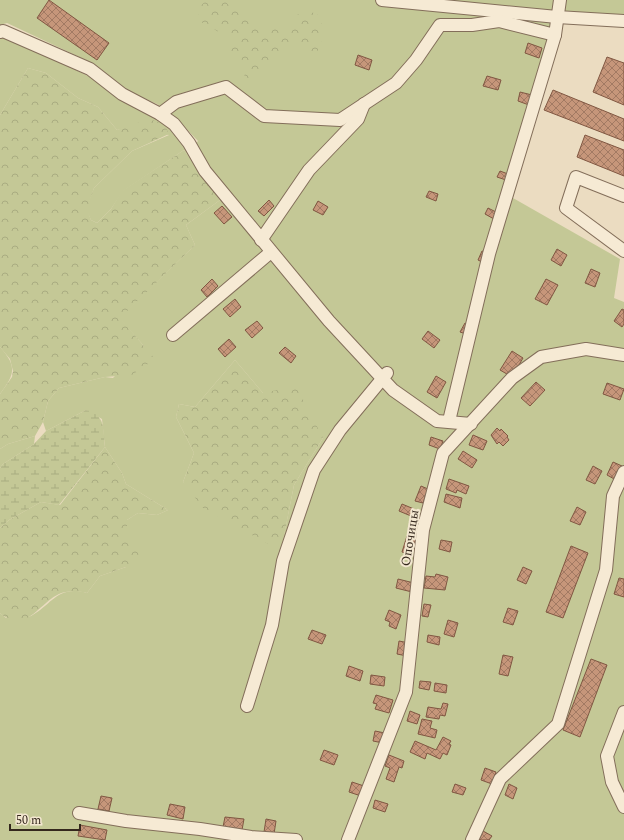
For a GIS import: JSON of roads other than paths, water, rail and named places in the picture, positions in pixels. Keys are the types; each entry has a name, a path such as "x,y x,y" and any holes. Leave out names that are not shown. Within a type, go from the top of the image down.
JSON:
{"street":[{"path":"382,0 557,17 624,21"},
{"path":"448,421 489,254 556,35 560,0"},
{"path":"160,114 176,102 226,87 264,116 340,120 396,83 416,60 440,25 472,25 499,21 556,35"},
{"path":"0,32 3,31 16,36 90,69 122,94 160,114 174,124 189,143 205,171 261,240 329,321 384,376 392,390 416,408 437,421 471,424"},
{"path":"261,240 309,170 358,119 364,104"},
{"path":"624,196 576,177 566,208 624,251"},
{"path":"173,334 271,252"},
{"name":"Опочицы","path":"348,840 406,692 423,530 444,453 512,378 542,357 586,350 624,355"},
{"path":"247,706 272,625 283,561 314,470 340,430 384,376"},
{"path":"472,840 500,779 558,724 606,570 613,496 624,472"},
{"path":"624,712 607,756 612,782 624,807"},
{"path":"79,813 126,821 200,829 251,837 296,840"}]}
